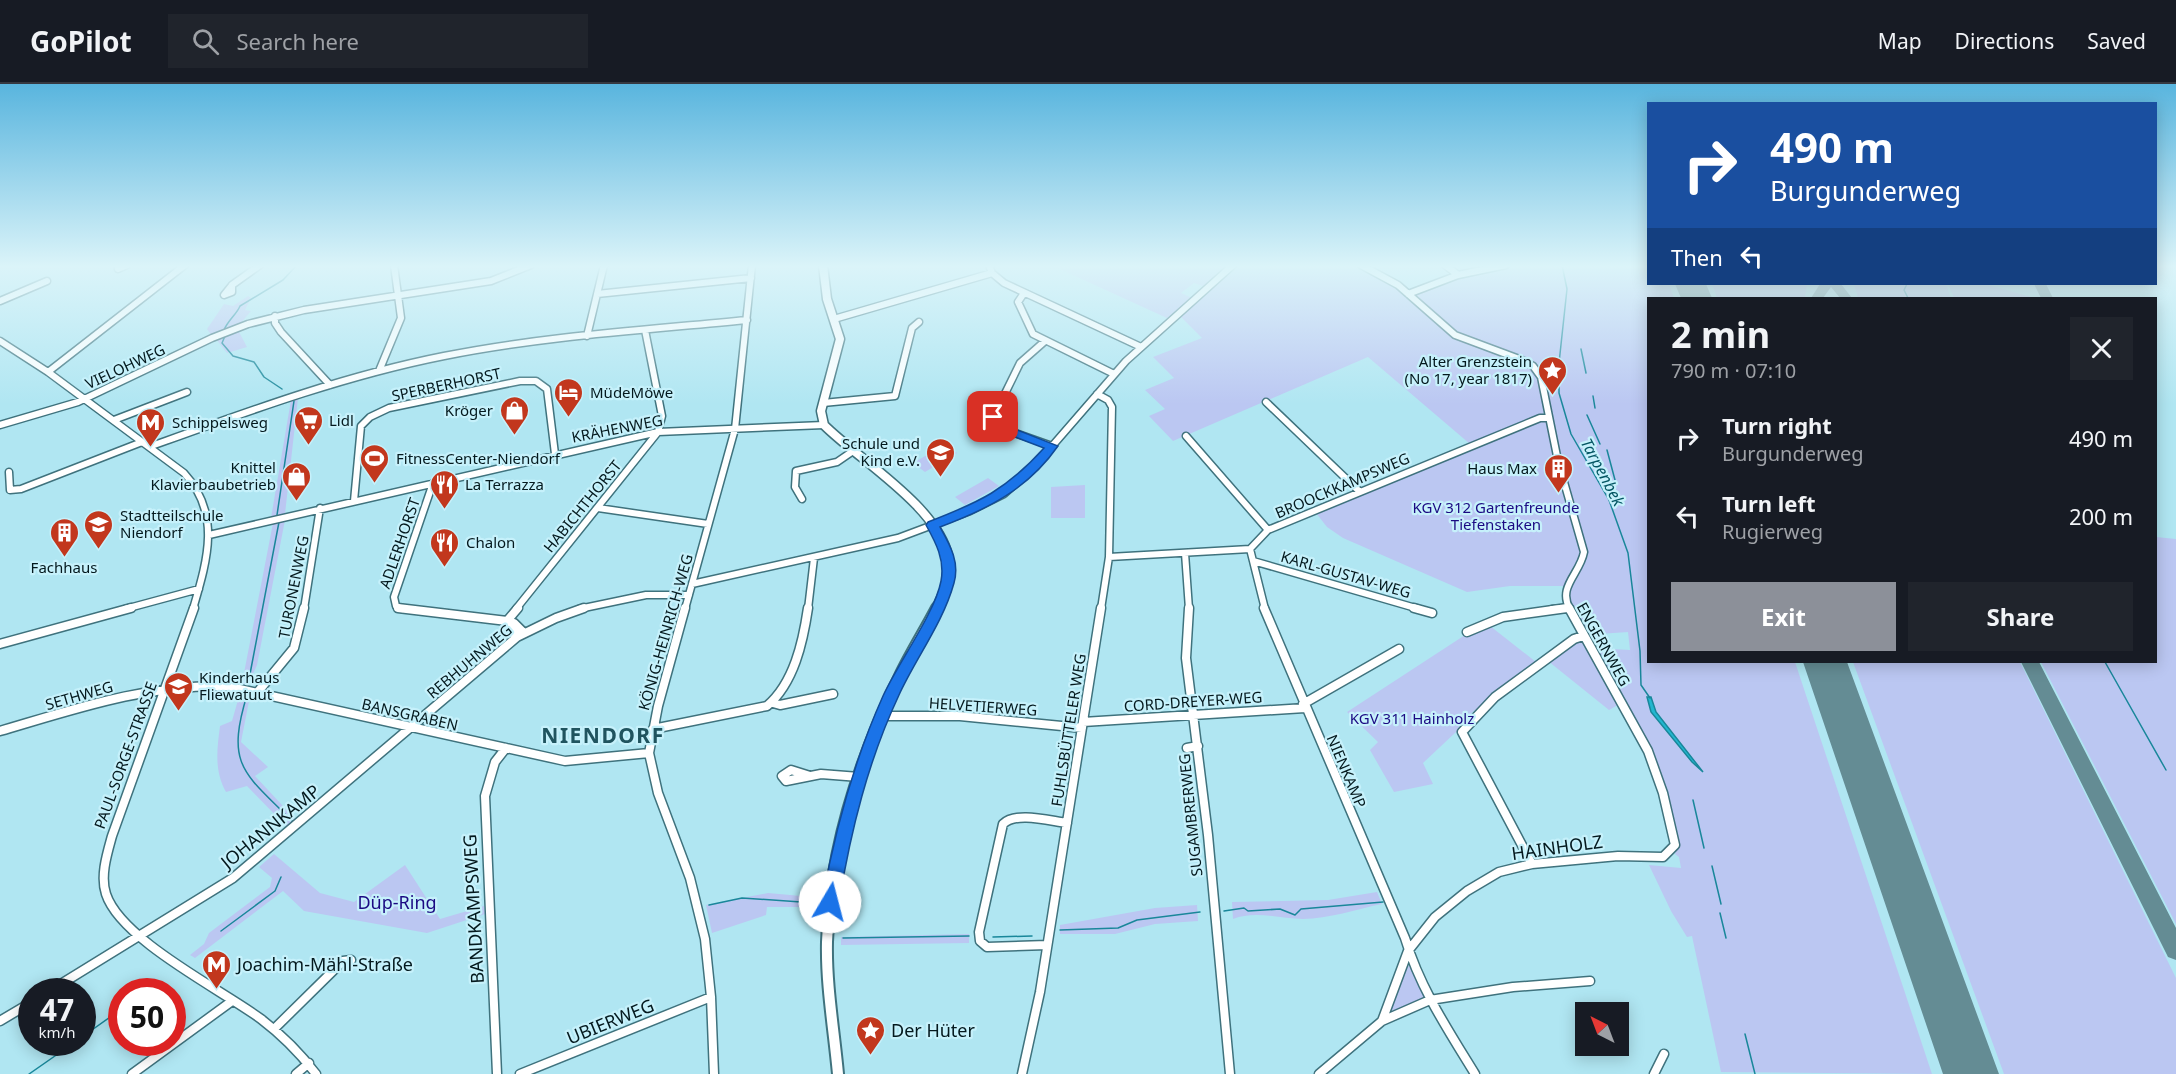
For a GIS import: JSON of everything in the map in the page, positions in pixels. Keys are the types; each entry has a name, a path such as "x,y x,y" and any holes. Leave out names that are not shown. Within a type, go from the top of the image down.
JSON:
{"main road":[{"path":"831,311 840,339 839,350 823,403 821,416 824,425 933,525 948,554 948,581 939,606 916,644 882,716 859,777 843,829 830,902 827,945 838,1074"}],"street":[{"path":"48,372 126,311"},
{"name":"VIELOHWEG","path":"0,425 85,398 215,337 275,316 305,311"},
{"path":"379,371 401,318 400,311"},
{"path":"587,336 593,311"},
{"name":"KÖNIG-HEINRICH-WEG","path":"714,1074 707,954 698,908 677,839 658,793 649,753 653,729 688,595 735,429 748,311"},
{"path":"834,319 861,311"},
{"path":"1021,311 1031,332 1114,374"},
{"path":"1063,311 1141,347"},
{"path":"692,584 885,542 977,508 1004,494 1025,477 1114,374 1181,311"},
{"name":"ENGERNWEG","path":"1428,311 1455,335 1533,366 1541,377 1558,461 1584,552 1581,566 1565,590 1567,608 1648,751 1663,793 1675,845 1671,851"},
{"path":"275,316 275,323 281,332 330,385"},
{"path":"149,447 330,385 379,371 482,349 747,320"},
{"path":"823,403 896,396 912,328 919,322"},
{"path":"645,330 662,416 658,432"},
{"name":"PAUL-SORGE-STRASSE","path":"0,341 85,398 149,447 194,484 206,508 209,535 207,556 199,589 112,836 104,871 105,893 113,908 140,935 177,966 294,1044 316,1074"},
{"path":"1045,341 1020,363 992,420 998,427 1052,446"},
{"name":"SPERBERHORST","path":"354,501 361,426 370,417 388,408 520,381 536,381 547,389 555,454"},
{"path":"114,420 187,392"},
{"name":"FUHLSBÜTTELER WEG","path":"1022,1074 1047,945 1109,556 1112,407 1108,400 1097,394"},
{"path":"1266,402 1360,492"},
{"name":"BROOCKKAMPSWEG","path":"1250,549 1268,530 1540,418 1550,418"},
{"name":"KRÄHENWEG","path":"209,535 658,432 824,425"},
{"name":"HABICHTHORST","path":"507,621 658,432"},
{"path":"1186,436 1268,530"},
{"path":"9,472 10,490 21,489 142,442"},
{"path":"802,499 795,487 796,471 837,462 853,452"},
{"name":"ADLERHORST","path":"433,483 394,603 399,609 507,621"},
{"name":"TURONENWEG","path":"257,693 294,648 300,631 320,508"},
{"path":"598,508 708,524"},
{"path":"1109,556 1250,549"},
{"name":"NIENKAMP","path":"1250,549 1266,615 1401,928 1408,951 1430,1000 1475,1074"},
{"name":"SUGAMBRERWEG","path":"1185,553 1190,622 1186,658 1198,746 1230,1074"},
{"path":"773,703 779,696 798,651 812,591 814,558"},
{"name":"KARL-GUSTAV-WEG","path":"1252,561 1432,613"},
{"path":"0,644 199,589"},
{"name":"REBHUHNWEG","path":"412,729 520,635 562,615 598,605 654,593 688,595"},
{"path":"1467,632 1487,620 1510,613 1567,608"},
{"path":"507,621 507,627 520,635"},
{"path":"1532,864 1462,732 1464,727 1495,697 1574,639 1583,636"},
{"name":"CORD-DREYER-WEG","path":"1082,725 1304,706 1399,649"},
{"name":"BANSGRABEN","path":"166,687 210,684 565,761 649,753"},
{"name":"SETHWEG","path":"0,731 140,691 166,687"},
{"path":"653,729 773,703 780,705 833,694"},
{"name":"HELVETIERWEG","path":"882,716 970,716 1082,725"},
{"name":"JOHANNKAMP","path":"140,935 233,878 412,729"},
{"path":"1187,748 1198,746"},
{"name":"BANDKAMPSWEG","path":"497,1074 485,804 495,762 506,748"},
{"path":"810,776 821,774 859,777"},
{"path":"1047,945 987,947 981,941 979,932 1003,824 1007,820 1019,818 1067,823"},
{"name":"HAINHOLZ","path":"1382,1022 1408,951 1435,917 1467,891 1499,872 1532,864 1618,856 1663,857 1671,851"},
{"path":"71,978 140,935"},
{"path":"274,1029 343,961 351,960"},
{"path":"1318,1074 1382,1022 1430,1000 1513,987 1590,981"},
{"name":"UBIERWEG","path":"520,1074 711,997"},
{"path":"132,1074 232,1001"},
{"path":"0,1021 18,1010"},
{"path":"1654,1074 1664,1054"},
{"path":"296,1074 309,1063"}],"green space":[{"path":"219,311 251,311 240,324 212,336 207,329"},
{"path":"1152,311 1176,311 1167,318"},
{"name":"KGV 312 Gartenfreunde Tiefenstaken","path":"1187,311 1647,311 1647,663 1795,663 1932,1074 1721,1072 1692,936 1687,937 1671,911 1649,865 1681,868 1679,857 1675,854 1677,837 1672,813 1647,752 1593,648 1630,650 1628,632 1585,635 1569,607 1568,589 1562,586 1510,586 1467,592 1343,538 1327,527 1316,513 1541,419 1550,426 1539,377 1544,412 1542,415 1470,444 1368,357 1173,441 1149,416 1165,409 1145,390 1174,378 1153,357 1202,338 1181,317"},
{"path":"238,330 247,347 227,353 216,339"},
{"path":"298,398 285,514 271,518 291,400"},
{"path":"946,444 957,453 925,472 913,463"},
{"path":"988,478 999,486 965,505 955,497"},
{"path":"1085,485 1085,518 1051,518 1051,487"},
{"path":"285,520 257,665 248,685 231,682 244,673 273,523"},
{"path":"2157,537 2176,539 2176,924 2042,663 2157,663"},
{"name":"KGV 311 Hainholz","path":"1485,622 1536,662 1465,718 1456,732 1423,763 1433,784 1394,792 1370,750 1378,742 1347,712"},
{"path":"1581,640 1618,705 1609,710 1548,661 1575,641"},
{"path":"1853,663 2020,663 2176,978 2176,1074 2004,1074"},
{"path":"240,693 250,696 241,742 268,767 255,776 296,820 287,827 247,786 226,792 222,784 217,760 220,726 232,721"},
{"name":"Düp-Ring","path":"274,854 320,893 354,902 405,865 440,919 484,906 485,914 427,933 304,911 283,891 195,958 190,955 204,944 209,933 270,887 272,878 259,867"},
{"path":"1377,892 1382,904 1332,916 1294,919 1250,915 1233,919 1232,902 1328,900"},
{"path":"768,893 823,898 822,907 767,907 766,915 712,933 706,905"},
{"path":"1197,905 1198,921 1155,924 1115,934 1060,934 1060,925 1155,908"},
{"path":"969,934 969,943 841,945 841,937"},
{"path":"1411,965 1425,997 1393,1012 1391,1009 1407,967"}],"shaded area":[{"path":"1647,697 1651,697 1656,712 1703,772 1651,712"}],"waterway":[{"path":"224,330 237,311"},
{"name":"Tarpenbek","path":"1565,311 1559,363 1559,393 1571,434 1609,500 1628,553 1640,651 1641,685 1650,698"},
{"path":"225,336 222,343 233,356 254,362 264,377 282,389"},
{"path":"1581,349 1586,373"},
{"path":"1593,396 1595,408"},
{"path":"277,515 294,401"},
{"path":"1587,415 1600,444"},
{"path":"1607,450 1615,480"},
{"path":"250,674 279,522"},
{"path":"2106,663 2166,770"},
{"path":"247,695 238,738 239,754 244,767 262,792 293,822"},
{"path":"1693,800 1704,848"},
{"path":"1712,866 1721,904"},
{"path":"221,931 275,891 281,877"},
{"path":"709,905 742,898 801,902"},
{"path":"1224,911 1244,908 1248,911 1280,909 1295,915 1301,909 1383,902"},
{"path":"1060,930 1118,928 1137,920 1200,912"},
{"path":"1720,913 1726,938"},
{"path":"843,938 969,936"},
{"path":"993,937 1032,936"},
{"path":"96,1027 108,1019"},
{"path":"1745,1034 1755,1074"},
{"path":"29,1074 55,1056"}],"taxiway":[{"path":"2031,663 2176,950"}],"runway":[{"path":"1825,663 1971,1074"}],"place":[{"name":"Alter Grenzstein (No 17, year 1817)","path":"1553,396"},
{"name":"MüdeMöwe","path":"569,418"},
{"name":"Kröger","path":"514,436"},
{"name":"Lidl","path":"308,446"},
{"name":"Schippelsweg","path":"151,448"},
{"name":"Schule und Kind e.V.","path":"941,478"},
{"name":"FitnessCenter-Niendorf","path":"375,484"},
{"name":"Haus Max","path":"1558,494"},
{"name":"Knittel Klavierbaubetrieb","path":"297,502"},
{"name":"La Terrazza","path":"444,510"},
{"name":"Stadtteilschule Niendorf","path":"99,550"},
{"name":"Fachhaus","path":"64,558"},
{"name":"Chalon","path":"445,568"},
{"name":"Kinderhaus Fliewatuut","path":"178,712"},
{"name":"Joachim-Mähl-Straße","path":"216,990"},
{"name":"Der Hüter","path":"870,1056"}],"district":[{"name":"NIENDORF","path":"603,735"}],"route":[{"path":"830,902 843,829 871,744 916,644 939,606 948,581 948,554 933,525 977,508 1004,494 1025,477 1052,446 998,427 992,422 993,417"}]}
